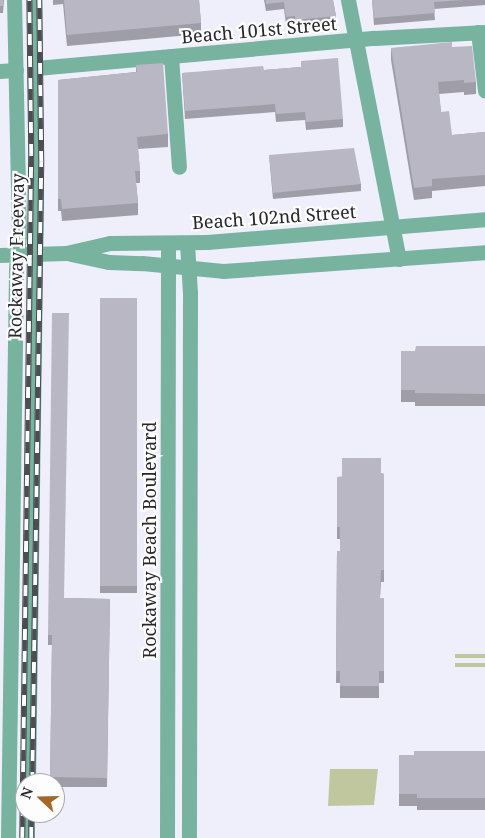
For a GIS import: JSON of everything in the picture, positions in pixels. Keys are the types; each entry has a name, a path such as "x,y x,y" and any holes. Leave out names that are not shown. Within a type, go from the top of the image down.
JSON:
{"street":[{"name":"Rockaway Freeway","path":"8,838 5,743 7,446 17,254 14,0"},
{"name":"Rockaway Freeway","path":"28,773 35,254 36,68 34,0"},
{"path":"348,0 399,259"},
{"path":"482,32 485,91"},
{"name":"Beach 101st Street","path":"36,68 356,40 482,32"},
{"path":"170,56 179,167"},
{"path":"0,71 16,70"},
{"name":"Beach 102nd Street","path":"0,254 66,253 110,243 187,243 485,219"},
{"name":"Rockaway Beach Boulevard","path":"167,838 168,243"},
{"path":"187,243 189,268 189,838"},
{"name":"Beach 102nd Street","path":"66,253 109,262 239,271 485,252"},
{"path":"27,823 27,838"}],"green space":[{"path":"455,654 485,654 485,658 455,658"},
{"path":"455,663 485,663 485,667 455,667"},
{"path":"330,769 378,769 374,805 328,806"}],"building":[{"path":"0,0 3,0 3,6 0,6"},
{"path":"64,0 199,0 201,23 67,35"},
{"path":"266,0 333,0 336,16 295,20 295,16 286,17 284,2 266,4"},
{"path":"372,0 464,0 434,2 435,13 374,18"},
{"path":"452,42 452,47 472,46 476,82 464,83 464,80 438,82 441,112 449,111 452,135 485,132 485,175 432,179 432,186 414,188 391,48"},
{"path":"338,58 343,119 306,122 305,112 276,114 275,104 185,111 182,73 263,66 264,70 301,67 301,61"},
{"path":"163,63 168,134 137,137 140,171 135,171 138,203 62,209 61,199 58,199 58,80 137,72 136,65"},
{"path":"354,148 361,184 273,193 269,155"},
{"path":"100,298 137,298 137,586 100,586"},
{"path":"52,313 69,313 64,598 110,599 107,778 65,777 65,773 50,773 52,635 48,635"},
{"path":"416,346 485,346 485,394 415,393 415,390 401,390 401,351 415,351"},
{"path":"342,458 381,458 381,473 384,474 384,570 381,570 380,598 384,598 384,671 379,671 379,686 340,686 340,671 336,671 337,551 340,551 340,527 337,527 337,477 342,477"},
{"path":"414,751 485,751 485,798 417,798 417,794 399,794 399,755 414,755"}],"railway":[{"path":"22,838 31,155 29,0"},
{"path":"32,773 41,162 39,0"},
{"path":"31,823 31,838"}]}
